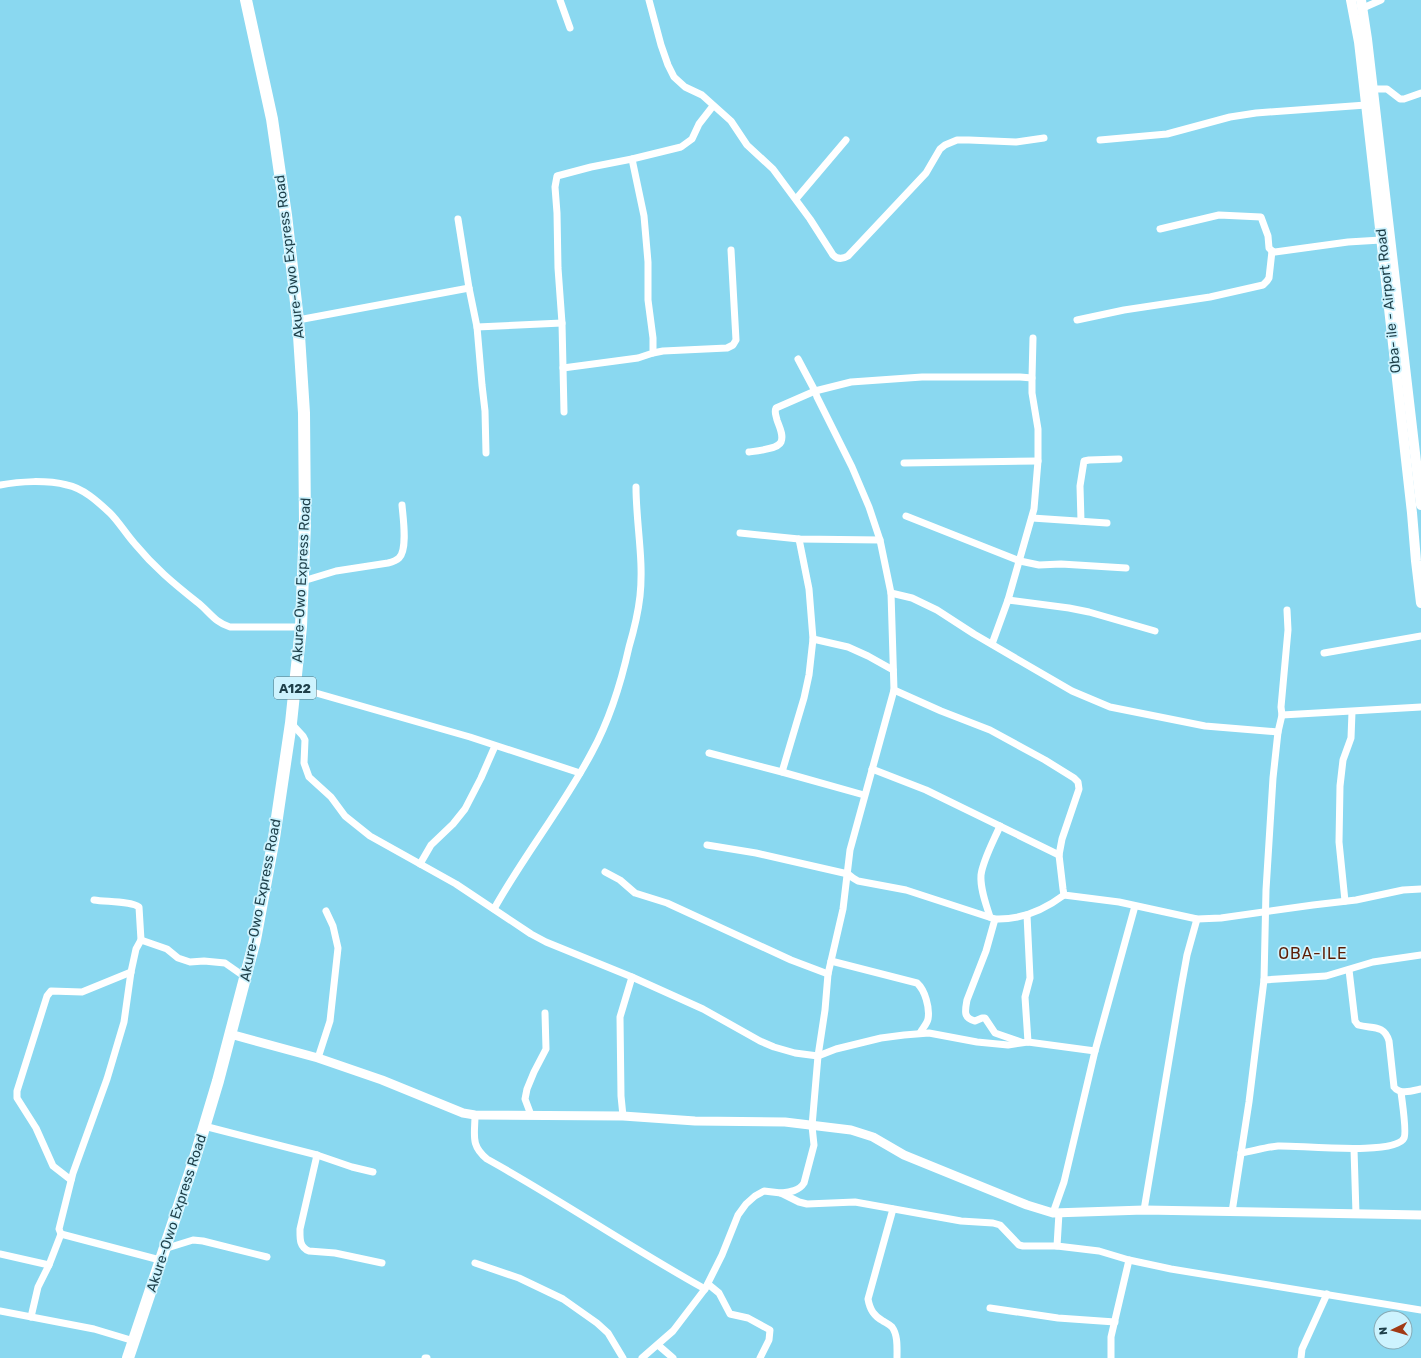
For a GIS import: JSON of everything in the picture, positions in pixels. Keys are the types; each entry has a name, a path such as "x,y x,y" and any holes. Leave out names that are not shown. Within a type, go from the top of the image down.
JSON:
{"highway":[{"name":"Akure-Owo Express Road","path":"128,1358 218,1081 255,940 291,723 301,627 305,523 304,413 298,320 286,215 272,119 246,0"}],"main road":[{"name":"Oba- ile - Airport Road","path":"1350,0 1359,42 1381,240 1421,505"},
{"name":"Oba- ile - Airport Road","path":"1362,4 1373,89 1421,603"}],"street":[{"path":"560,0 570,28"},
{"path":"649,0 661,45 674,78 685,87 702,96 732,121 747,146 773,169 796,199 832,255 840,259 848,256 923,176 940,149 945,145 963,140 1016,142 1044,138"},
{"path":"1362,4 1381,0"},
{"path":"1373,89 1386,89 1397,97 1404,99 1421,93"},
{"path":"1100,140 1167,134 1230,117 1256,113 1366,105"},
{"path":"564,412 562,323 558,268 557,213 554,187 555,179 560,174 632,160 675,149 687,143 692,138 704,116 713,106"},
{"path":"796,199 846,140"},
{"path":"632,160 644,216 648,262 648,300 653,338 653,353"},
{"path":"1077,320 1124,310 1210,297 1263,285 1269,278 1272,251 1269,248 1268,236 1261,217 1219,215 1160,229"},
{"path":"458,218 477,327 482,385 486,411 486,453"},
{"path":"1272,251 1275,252 1348,242 1381,240"},
{"path":"563,368 616,362 663,351 727,348 733,345 736,340 731,250"},
{"path":"298,320 469,288"},
{"path":"477,327 562,323"},
{"path":"992,644 1008,600 1034,509 1038,461 1038,429 1032,393 1033,338"},
{"path":"642,1358 673,1331 706,1287 722,1255 738,1215 746,1204 764,1191 781,1193 797,1190 804,1183 814,1144 812,1126 818,1056 825,1010 828,974 838,932 848,874 850,850 894,690 891,593 880,540 869,507 852,467 815,391 798,360"},
{"path":"749,452 772,448 781,442 782,434 775,413 776,408 815,391 851,382 922,377 1020,376 1032,378"},
{"path":"1081,521 1080,486 1084,461 1119,459"},
{"path":"904,463 1038,461"},
{"path":"0,485 11,483 53,483 68,485 82,491 111,514 161,573 204,607 217,621 222,624 230,627 301,627"},
{"path":"494,909 508,883 526,859 593,752 621,683 640,595 636,487"},
{"path":"303,581 336,571 394,562 399,558 404,548 402,505"},
{"path":"906,516 1020,561 1038,565 1061,564 1126,568"},
{"path":"1032,518 1107,523"},
{"path":"740,533 799,539 880,540"},
{"path":"782,772 804,698 809,675 813,639 809,589 799,539"},
{"path":"891,593 912,598 937,610 974,634 1072,691 1110,707 1205,726 1278,732"},
{"path":"1008,600 1082,610 1155,630"},
{"path":"1232,1212 1250,1094 1264,980 1273,778 1278,732 1282,715 1288,630 1287,610"},
{"path":"1324,653 1421,636"},
{"path":"813,639 848,647 893,670"},
{"path":"295,687 495,746 580,773"},
{"path":"894,690 941,711 990,730 1045,760 1078,782 1079,789 1062,839 1059,855 1062,889 1064,895"},
{"path":"1282,715 1421,707"},
{"path":"1345,901 1339,842 1340,786 1343,760 1351,738 1352,712"},
{"path":"291,723 305,740 304,763 309,777 331,797 345,816 370,836 456,884 531,934 546,942 632,977 703,1009 760,1041 795,1053 818,1056 836,1049 881,1038 920,1034 1002,1045 1025,1042"},
{"path":"420,864 431,845 453,824 465,809 495,746"},
{"path":"710,753 864,795"},
{"path":"872,768 926,790 1059,855"},
{"path":"1000,826 984,863 981,874 982,888 992,918 986,951 966,1000 966,1016 968,1019 975,1021 985,1018 995,1033 1025,1042 1095,1051"},
{"path":"707,845 756,853 848,874 858,881 906,890 992,918 1003,919 1027,915 1050,905 1064,895 1134,906 1197,919 1221,918 1356,900 1403,890 1421,889"},
{"path":"605,872 620,880 635,893 667,903 791,960 828,974"},
{"path":"31,1317 38,1287 61,1234 59,1229 71,1180 107,1079 124,1022 131,972 136,949 141,940 139,907 124,903 94,900"},
{"path":"1057,1246 1056,1213 1095,1051 1134,906"},
{"path":"318,1058 330,1021 338,948 333,926 326,911"},
{"path":"1025,1042 1025,997 1030,978 1027,915"},
{"path":"1144,1210 1182,981 1187,955 1197,919"},
{"path":"141,940 167,949 178,958 190,962 204,961 225,963 245,977"},
{"path":"1264,980 1326,976 1373,962 1421,955"},
{"path":"831,960 917,983 923,992 928,1010 928,1019 920,1034"},
{"path":"1349,970 1355,1021 1358,1025 1377,1028 1386,1032 1389,1041 1394,1087 1396,1090 1401,1092 1421,1089"},
{"path":"71,1180 53,1166 36,1128 17,1098 17,1091 47,996 51,991 82,992 131,972"},
{"path":"623,1116 621,1096 620,1017 632,977"},
{"path":"531,1115 525,1099 527,1089 534,1072 546,1049 545,1013"},
{"path":"230,1034 318,1058 382,1080 463,1113 475,1115 623,1116 702,1121 786,1122 852,1130 872,1136 904,1155 1027,1205 1056,1213 1144,1210 1421,1215"},
{"path":"1241,1153 1277,1146 1354,1149 1400,1143 1404,1138 1405,1131 1401,1092"},
{"path":"475,1115 475,1144 478,1151 487,1159 574,1210 665,1267 718,1293 730,1314 748,1318 770,1330 769,1340 760,1358"},
{"path":"204,1126 317,1155 352,1167 373,1172"},
{"path":"1354,1149 1356,1214"},
{"path":"317,1155 300,1229 301,1244 305,1250 309,1251 335,1253 382,1263"},
{"path":"781,1193 799,1202 807,1204 855,1202 961,1221 993,1223 1000,1225 1018,1245 1057,1246 1099,1252 1129,1260 1171,1268 1421,1310"},
{"path":"893,1209 868,1298 872,1311 877,1318 893,1328 896,1336 897,1358"},
{"path":"61,1234 162,1255 192,1240 203,1241 267,1257"},
{"path":"0,1254 48,1266"},
{"path":"1111,1358 1111,1337 1129,1260"},
{"path":"475,1264 524,1280 563,1299 597,1323 608,1333 623,1358"},
{"path":"1301,1358 1302,1349 1327,1294"},
{"path":"990,1308 1058,1318 1115,1322"},
{"path":"0,1311 94,1329 134,1341"},
{"path":"658,1345 673,1358"}],"district":[{"name":"OBA-ILE","path":"1313,953"}]}
